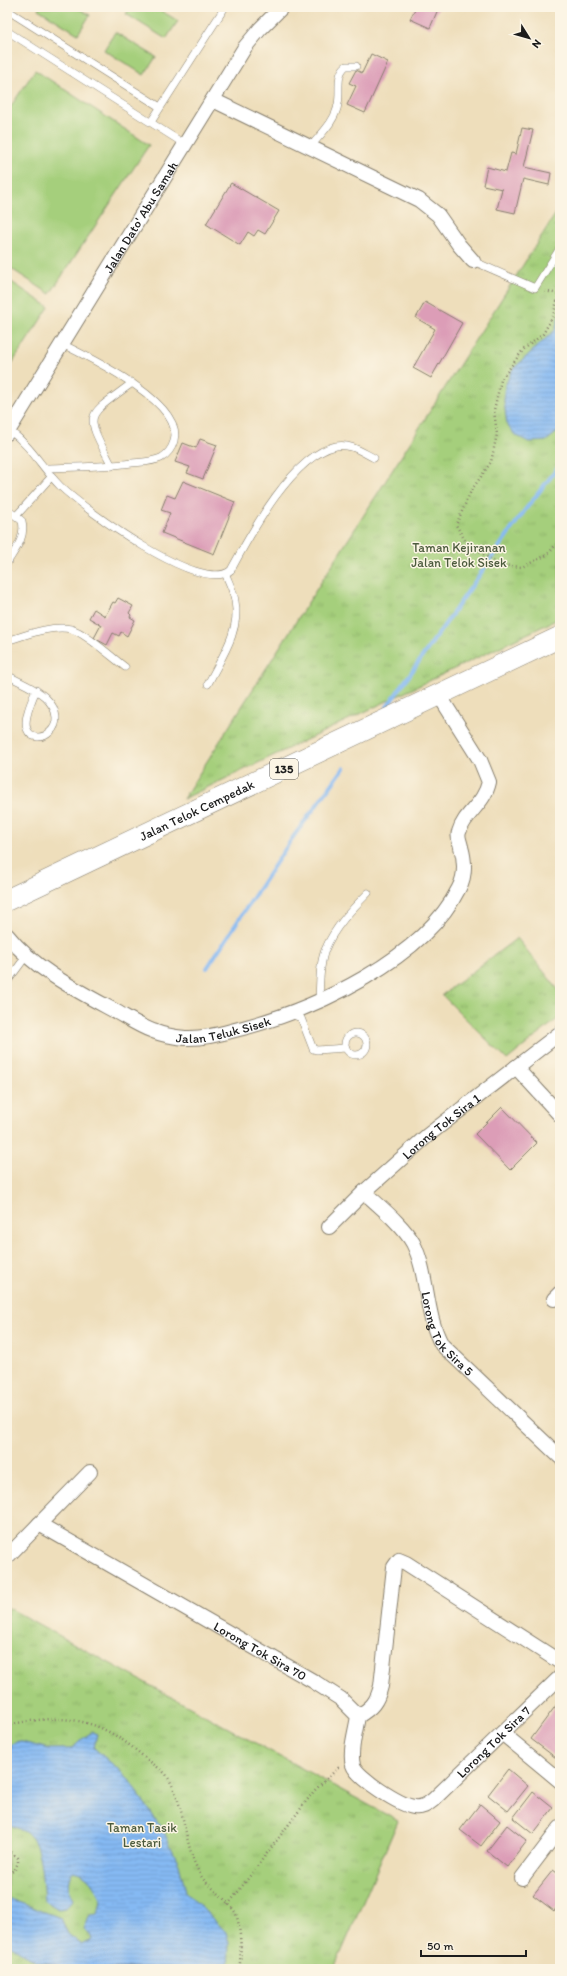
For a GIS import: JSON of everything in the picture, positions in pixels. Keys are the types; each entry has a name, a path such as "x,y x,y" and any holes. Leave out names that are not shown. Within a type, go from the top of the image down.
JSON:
{"main road":[{"name":"Jalan Telok Cempedak","path":"7,900 560,638"}],"street":[{"name":"Jalan Dato' Abu Samah","path":"8,432 245,47 260,29 282,7"},
{"path":"213,100 311,146 419,200 438,215 459,245 473,261"},
{"name":"Jalan Teluk Sisek","path":"7,935 15,945 58,978 136,1024 166,1035 204,1038 261,1023 287,1014 358,983 397,957 440,918 460,887 464,874 464,862 458,836 459,830 483,799 489,782 480,760 439,695"},
{"name":"Lorong Tok Sira 1","path":"329,1227 364,1192 428,1135 560,1034"},
{"path":"516,1067 560,1115"},
{"name":"Lorong Tok Sira 5","path":"364,1192 412,1242 419,1259 434,1332 442,1345 560,1457"},
{"path":"7,1557 90,1472"},
{"name":"Lorong Tok Sira 70","path":"39,1524 313,1681 341,1699 358,1716"},
{"path":"354,1766 352,1756 358,1716 371,1708 377,1700 381,1686 394,1567 399,1560 406,1563 560,1662"},
{"name":"Lorong Tok Sira 7","path":"354,1766 365,1780 406,1805 415,1807 426,1806 560,1677"},
{"path":"502,1733 560,1781"},
{"path":"522,1878 560,1828"}],"lane":[{"path":"151,122 225,7"},
{"path":"8,9 160,107"},
{"path":"7,31 186,145"},
{"path":"311,146 331,122 338,106 339,74 346,66 356,66"},
{"path":"473,261 535,288 560,248"},
{"path":"46,468 112,466 143,462 162,457 168,453 175,438 175,430 168,416 132,382 62,344"},
{"path":"112,466 94,431 91,421 94,412 103,403 132,382"},
{"path":"8,432 27,445 52,476 74,498 140,545 162,557 213,575 226,575 231,570 274,499 308,462 336,446 352,446 374,458"},
{"path":"16,516 52,476"},
{"path":"7,510 22,521 24,528 20,543 7,563"},
{"path":"208,684 235,628 237,612 235,599 226,575"},
{"path":"7,641 60,628 72,630 125,667"},
{"path":"7,675 36,690 52,705 56,713 57,721 54,728 41,737 36,737 31,734 27,725 36,690"},
{"path":"320,1000 321,971 325,951 340,924 368,893"},
{"path":"7,982 27,955"},
{"path":"287,1014 296,1015 301,1018 313,1048 317,1050 346,1048"}],"path":[{"path":"535,288 560,294 553,316 542,334 523,350 501,380 494,410 497,434 491,462 471,491 456,525 466,542 499,565 522,566 547,554 560,540"},
{"path":"7,1725 34,1720 71,1719 101,1727 131,1746 156,1768 167,1775 180,1806 190,1848 200,1875 235,1912 239,1929 239,1969"},
{"path":"228,1905 314,1791 338,1768 354,1766"},
{"path":"7,1852 12,1853 18,1858 18,1863 14,1871 7,1873"}],"green space":[{"path":"39,7 76,7 90,15 78,34 38,9"},
{"path":"130,7 155,7 178,21 166,39 126,14"},
{"path":"115,32 156,57 144,75 104,50"},
{"path":"35,70 149,145 50,294 7,266 7,112"},
{"name":"Taman Kejiranan Jalan Telok Sisek","path":"560,207 560,618 183,799"},
{"path":"7,279 49,307 7,371"},
{"path":"517,938 560,992 560,1017 507,1060 442,995"},
{"name":"Taman Tasik Lestari","path":"7,1607 398,1821 334,1969 7,1969"}],"water":[{"path":"560,313 560,430 546,441 529,442 515,435 507,425 504,401 505,386 512,370 555,330"},
{"path":"92,1732 97,1734 94,1748 127,1777 164,1832 179,1864 186,1892 226,1932 229,1943 228,1969 63,1969 57,1965 36,1962 7,1943 7,1898 61,1918 68,1934 82,1945 92,1940 90,1934 84,1929 90,1915 98,1914 101,1901 91,1882 84,1875 73,1871 69,1878 68,1885 73,1900 66,1908 58,1909 44,1900 41,1866 34,1841 25,1832 7,1824 7,1748 18,1741 49,1749 72,1749"}],"building":[{"path":"416,7 439,7 430,28 410,19"},
{"path":"371,54 388,62 365,113 347,105 356,86 349,83 356,70 362,73"},
{"path":"522,128 533,130 524,167 551,173 549,185 523,179 515,213 497,209 502,189 483,185 487,167 506,172 511,153 516,154"},
{"path":"231,183 279,211 265,234 258,230 254,236 248,232 240,245 206,224"},
{"path":"425,302 462,323 431,378 413,368 435,329 416,318"},
{"path":"200,439 217,445 203,479 187,473 190,467 175,462 183,443 196,448"},
{"path":"183,481 235,502 214,554 162,533 170,513 161,510 167,495 175,498"},
{"path":"118,598 133,606 129,613 131,615 130,617 135,620 127,636 121,632 119,636 113,633 107,645 94,638 101,625 89,618 94,609 105,616 113,602 115,603"},
{"path":"502,1107 537,1143 510,1170 475,1134"},
{"path":"560,1700 560,1761 531,1739"},
{"path":"508,1769 528,1786 508,1811 488,1795"},
{"path":"533,1792 553,1808 533,1834 513,1818"},
{"path":"480,1804 500,1821 481,1846 460,1830"},
{"path":"507,1825 527,1841 507,1867 487,1851"},
{"path":"553,1870 560,1875 560,1903 554,1911 533,1895"}],"waterway":[{"path":"387,707 525,510 560,465"},
{"path":"207,968 291,840 344,768"}]}
